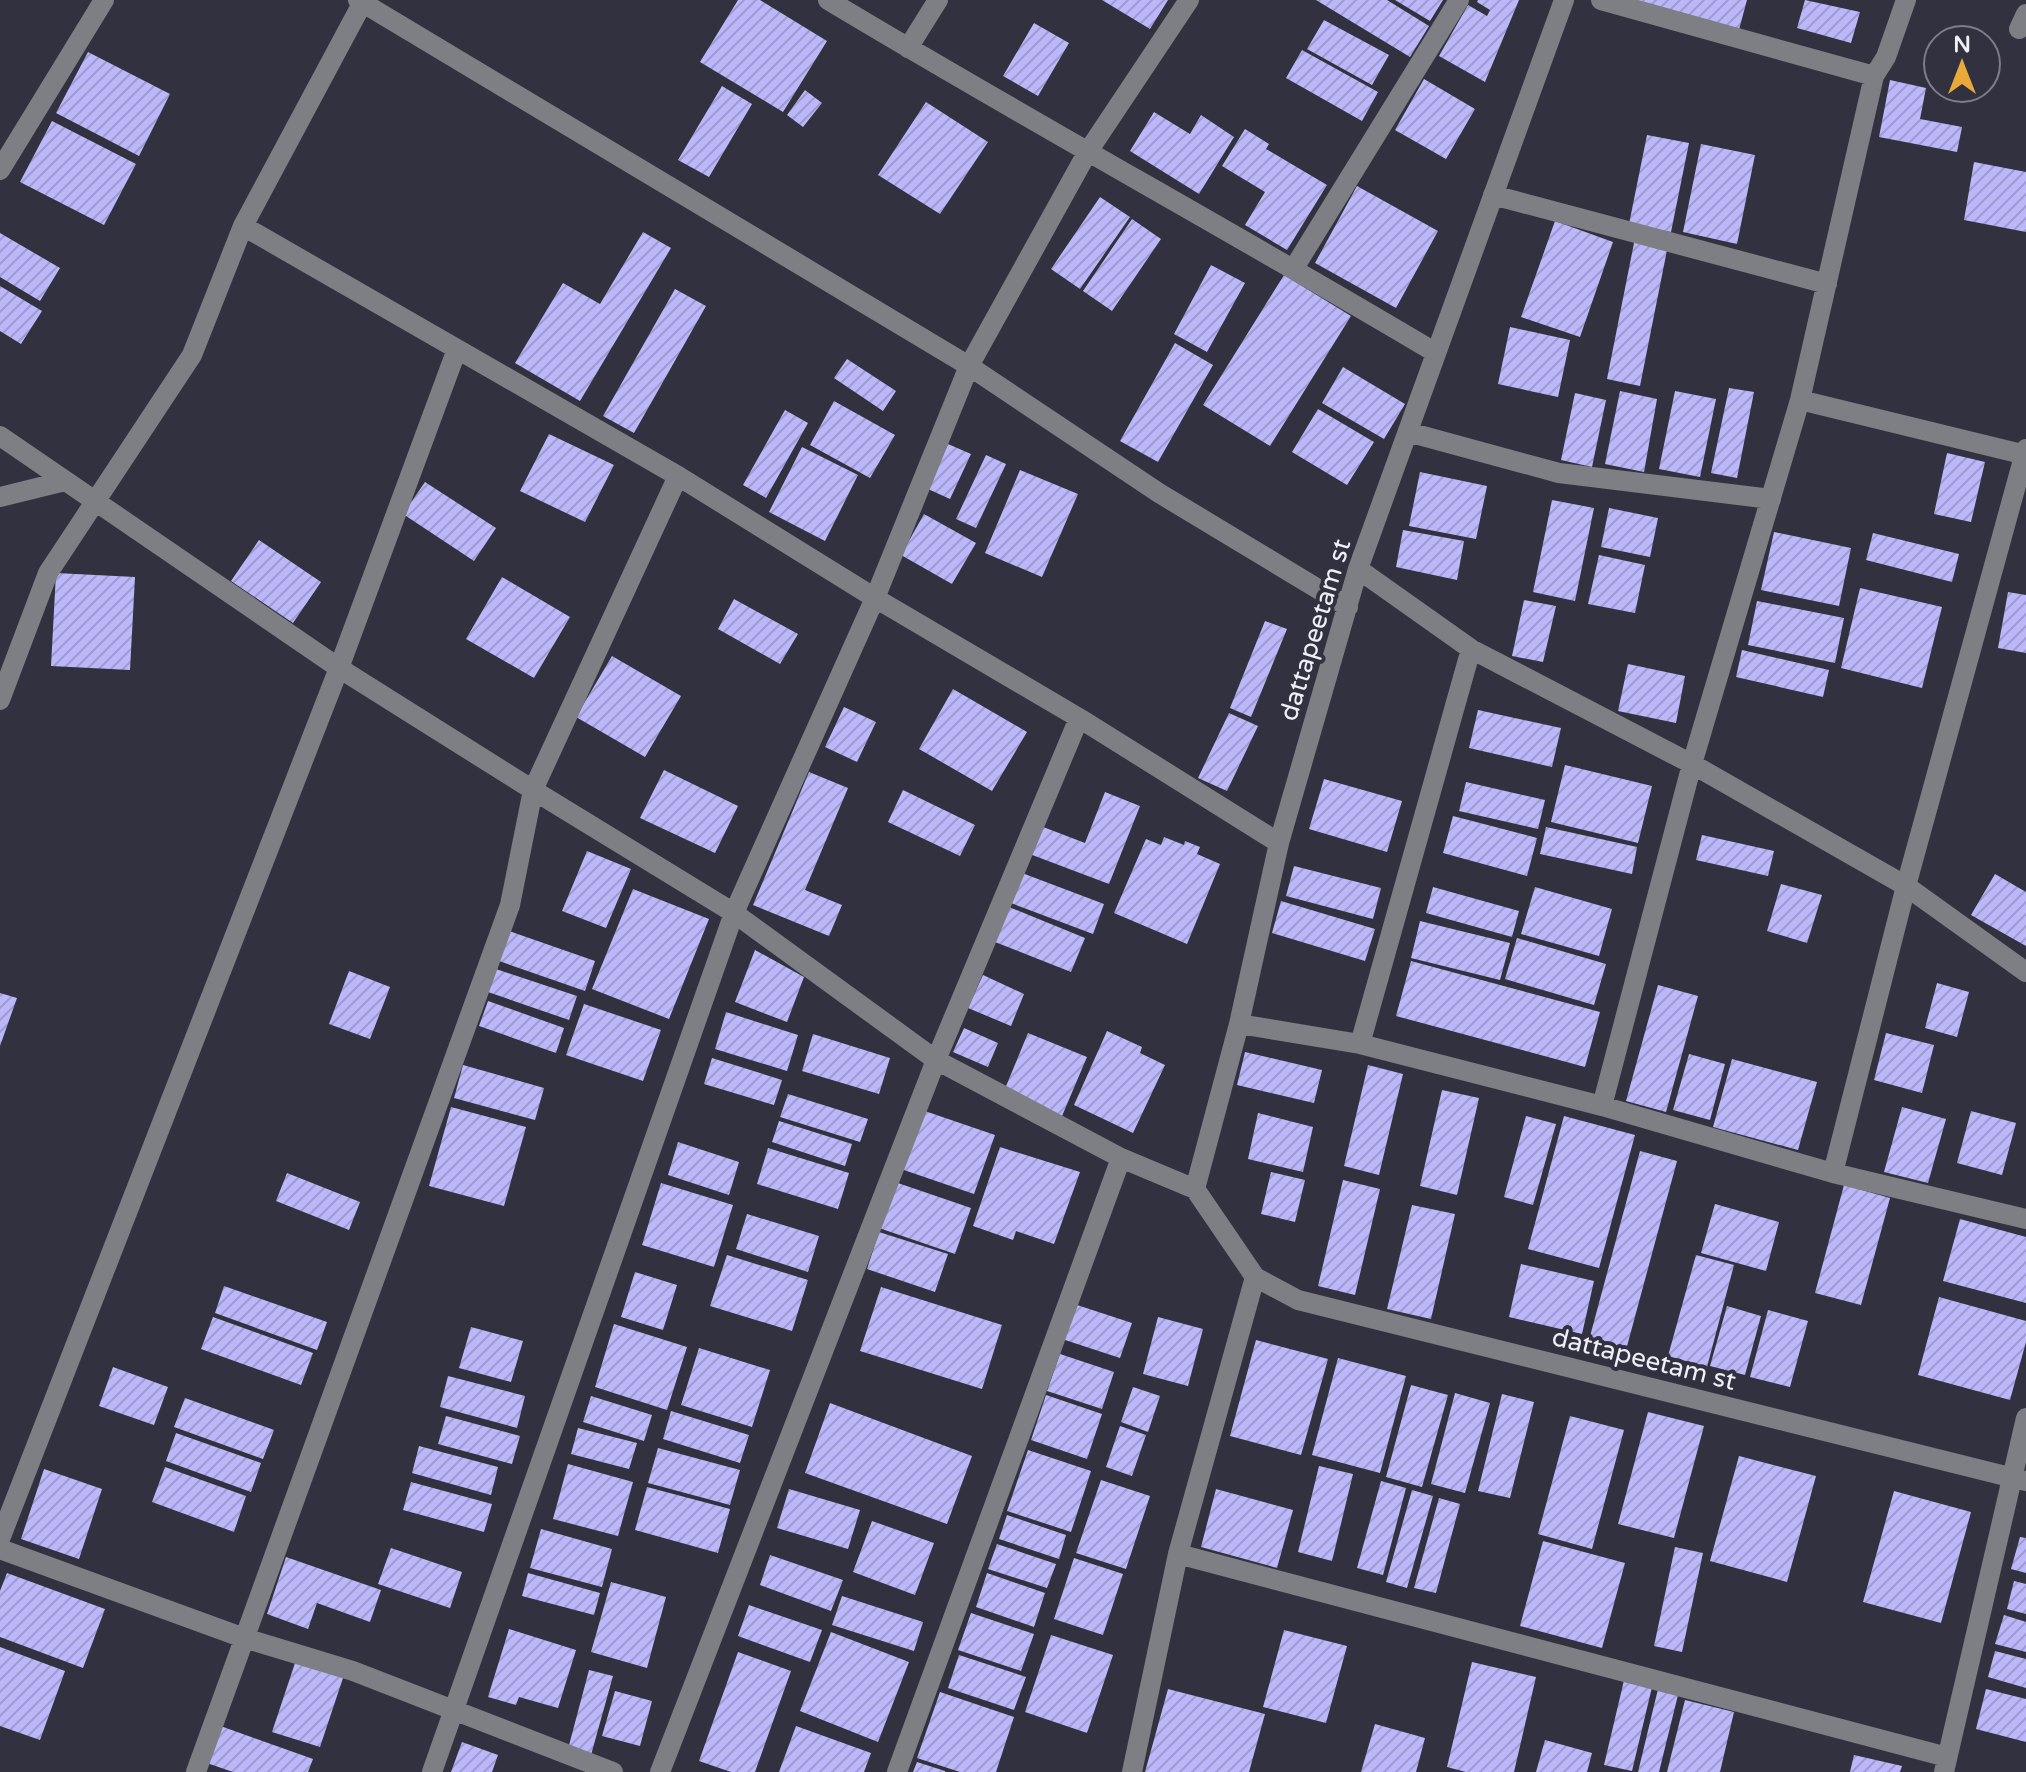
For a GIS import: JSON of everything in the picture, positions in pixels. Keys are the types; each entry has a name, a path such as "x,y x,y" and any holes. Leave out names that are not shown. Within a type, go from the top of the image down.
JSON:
{"street":[{"path":"0,170 104,0"},
{"path":"828,0 1436,353"},
{"path":"908,48 938,0"},
{"path":"432,1772 734,913 875,598 969,366 1087,153 1189,0"},
{"path":"1294,268 1459,0"},
{"name":"dattapeetam st","path":"1564,0 1358,569 1279,843 1239,1024 1195,1189 1255,1277 1298,1300 2019,1479"},
{"path":"1601,0 1874,76"},
{"path":"1602,1106 1692,764 1800,400 1874,76 1886,57 1906,0"},
{"path":"0,700 48,573 192,355 243,226 361,1 969,366 1159,493 1348,607"},
{"path":"1493,195 1827,284"},
{"path":"243,226 678,476 875,598 1079,718 1279,843"},
{"path":"0,1539 339,668 457,349"},
{"path":"1800,400 2025,452 1906,886 1833,1173"},
{"path":"1408,432 1559,473 1771,499"},
{"path":"0,436 339,668 734,913 936,1060 1121,1158 1195,1189"},
{"path":"196,1772 510,905 533,790 678,476"},
{"path":"0,497 65,481"},
{"path":"1358,569 1471,649 1692,764 1906,886 2026,972"},
{"path":"1360,1044 1471,649"},
{"path":"660,1772 936,1060 1079,718"},
{"path":"1239,1024 1360,1044 1602,1106 1833,1173 2026,1219"},
{"path":"897,1772 1121,1158"},
{"path":"1132,1772 1178,1554 1255,1277"},
{"path":"1178,1554 1945,1764 2019,1479 2026,1418"},
{"path":"0,1549 244,1638 353,1671 613,1772"}],"building":[{"path":"738,0 760,0 827,41 783,112 700,62"},
{"path":"1102,0 1168,0 1150,29"},
{"path":"1316,0 1387,0 1429,26 1410,57"},
{"path":"1395,0 1443,0 1430,21"},
{"path":"1478,0 1519,0 1485,82 1439,56 1468,5 1487,16 1490,10"},
{"path":"1608,0 1747,0 1737,37"},
{"path":"1805,0 1860,12 1851,43 1797,28"},
{"path":"1324,20 1389,55 1372,85 1307,49"},
{"path":"1034,23 1069,43 1038,96 1003,76"},
{"path":"1302,50 1378,92 1362,121 1286,78"},
{"path":"88,52 170,94 139,156 56,113"},
{"path":"1424,79 1475,109 1446,159 1395,130"},
{"path":"1890,80 1922,87 1920,119 1962,127 1957,152 1879,137"},
{"path":"722,86 752,104 709,177 678,160"},
{"path":"805,90 822,103 803,127 787,115"},
{"path":"926,102 988,142 940,214 878,175"},
{"path":"1154,112 1190,134 1201,115 1234,137 1199,194 1130,151"},
{"path":"52,121 136,164 104,225 20,182"},
{"path":"1245,129 1269,144 1266,149 1327,185 1287,250 1245,225 1265,192 1222,166"},
{"path":"1647,135 1689,143 1671,232 1629,224"},
{"path":"1701,144 1755,155 1737,244 1683,232"},
{"path":"1974,162 2026,172 2026,232 1964,220"},
{"path":"1357,186 1438,231 1396,308 1315,263"},
{"path":"1100,197 1130,217 1080,289 1051,269"},
{"path":"1132,219 1161,239 1112,311 1083,291"},
{"path":"1555,221 1613,242 1580,337 1521,317"},
{"path":"643,232 671,248 580,401 515,363 563,283 600,304"},
{"path":"0,233 60,268 40,301 0,277"},
{"path":"1635,238 1668,245 1640,386 1607,379"},
{"path":"1211,265 1245,283 1207,352 1174,334"},
{"path":"1284,275 1351,316 1270,446 1203,405"},
{"path":"0,286 42,311 21,344 0,331"},
{"path":"675,289 706,306 634,433 603,416"},
{"path":"1510,327 1570,340 1558,397 1498,384"},
{"path":"1175,343 1213,365 1158,462 1120,441"},
{"path":"847,359 896,391 883,411 834,378"},
{"path":"1343,367 1405,404 1384,439 1322,403"},
{"path":"1729,388 1754,392 1737,478 1711,473"},
{"path":"1620,391 1657,399 1644,472 1605,464"},
{"path":"1675,391 1716,399 1700,477 1659,469"},
{"path":"1575,393 1606,400 1592,467 1561,460"},
{"path":"834,401 895,435 870,478 810,445"},
{"path":"1318,409 1374,442 1347,485 1292,452"},
{"path":"785,410 808,423 766,498 743,485"},
{"path":"549,434 614,465 585,522 520,491"},
{"path":"948,444 971,454 950,499 928,489"},
{"path":"802,447 858,475 825,541 769,512"},
{"path":"1947,453 1985,462 1971,522 1934,514"},
{"path":"986,455 1006,464 976,528 956,519"},
{"path":"1020,470 1078,494 1042,577 985,553"},
{"path":"1420,472 1487,486 1476,539 1409,526"},
{"path":"425,482 496,528 474,561 403,514"},
{"path":"1552,500 1594,508 1575,601 1533,592"},
{"path":"1609,508 1658,518 1650,557 1601,547"},
{"path":"924,514 976,543 952,584 901,555"},
{"path":"1403,530 1464,541 1457,580 1396,567"},
{"path":"1774,532 1851,548 1839,606 1761,590"},
{"path":"1873,533 1959,554 1952,582 1866,560"},
{"path":"259,540 321,582 293,623 231,581"},
{"path":"1599,555 1645,565 1635,613 1588,604"},
{"path":"56,573 135,577 130,670 51,666"},
{"path":"502,577 570,617 534,678 466,639"},
{"path":"1860,588 1942,607 1922,688 1841,668"},
{"path":"2008,592 2026,595 2026,653 1998,648"},
{"path":"734,599 798,634 780,664 718,629"},
{"path":"1524,600 1556,606 1543,662 1512,656"},
{"path":"1757,601 1844,618 1835,663 1748,645"},
{"path":"1265,621 1287,629 1251,717 1230,708"},
{"path":"1742,650 1829,670 1823,697 1736,677"},
{"path":"612,656 681,696 645,757 576,717"},
{"path":"1628,664 1685,676 1676,723 1618,711"},
{"path":"953,689 1027,732 992,791 919,749"},
{"path":"844,707 876,722 857,762 825,747"},
{"path":"1478,710 1561,728 1552,767 1469,748"},
{"path":"1229,713 1258,726 1227,791 1198,778"},
{"path":"1565,765 1652,786 1638,843 1551,822"},
{"path":"664,770 738,806 715,853 640,818"},
{"path":"809,772 848,788 805,890 842,905 829,936 753,905"},
{"path":"1324,779 1402,801 1387,852 1309,829"},
{"path":"1466,782 1545,800 1538,829 1459,811"},
{"path":"903,790 975,825 960,856 888,822"},
{"path":"1105,792 1140,806 1109,884 1027,853 1038,825 1085,843"},
{"path":"1453,816 1537,838 1527,876 1443,853"},
{"path":"1546,827 1637,847 1632,874 1540,854"},
{"path":"1702,835 1774,851 1768,876 1696,860"},
{"path":"1164,837 1200,847 1197,854 1220,864 1187,944 1114,913 1146,839 1161,845"},
{"path":"587,851 631,869 606,928 562,911"},
{"path":"1294,866 1381,888 1373,919 1286,896"},
{"path":"1022,873 1104,904 1093,934 1011,903"},
{"path":"1995,874 2026,892 2026,946 1971,915"},
{"path":"1781,884 1822,895 1807,943 1767,931"},
{"path":"1433,887 1519,911 1512,937 1426,913"},
{"path":"1535,887 1612,909 1599,956 1521,934"},
{"path":"633,889 709,919 669,1019 592,989"},
{"path":"1281,901 1375,929 1365,961 1272,933"},
{"path":"1009,907 1085,938 1071,972 995,942"},
{"path":"1420,921 1510,943 1500,980 1411,958"},
{"path":"509,931 595,961 585,991 499,961"},
{"path":"1517,938 1606,964 1594,1005 1505,979"},
{"path":"755,950 804,977 787,1022 735,1002"},
{"path":"1411,961 1600,1012 1585,1067 1396,1016"},
{"path":"496,969 577,996 569,1020 488,992"},
{"path":"349,971 390,987 370,1039 329,1024"},
{"path":"983,975 1024,994 1011,1026 968,1008"},
{"path":"1937,983 1969,992 1957,1037 1925,1028"},
{"path":"1658,985 1698,996 1666,1112 1626,1101"},
{"path":"0,993 17,998 0,1046"},
{"path":"488,1001 564,1028 556,1053 479,1026"},
{"path":"584,1004 661,1030 643,1081 566,1055"},
{"path":"726,1012 798,1035 787,1071 715,1049"},
{"path":"964,1028 998,1043 988,1067 953,1052"},
{"path":"1107,1031 1142,1047 1140,1053 1165,1065 1133,1133 1074,1105"},
{"path":"1028,1033 1087,1057 1062,1116 1004,1091"},
{"path":"1886,1033 1934,1045 1922,1093 1874,1080"},
{"path":"813,1034 890,1058 879,1094 802,1071"},
{"path":"1245,1052 1322,1070 1314,1103 1237,1085"},
{"path":"1689,1054 1725,1064 1710,1120 1673,1110"},
{"path":"712,1058 782,1080 774,1105 704,1084"},
{"path":"1732,1059 1817,1082 1798,1150 1713,1127"},
{"path":"463,1065 544,1088 535,1120 454,1098"},
{"path":"1368,1065 1403,1074 1379,1175 1344,1166"},
{"path":"1442,1090 1479,1098 1457,1195 1420,1186"},
{"path":"788,1094 868,1119 860,1142 780,1117"},
{"path":"451,1107 526,1127 504,1206 429,1186"},
{"path":"1902,1107 1946,1119 1928,1183 1884,1172"},
{"path":"919,1109 995,1135 974,1194 898,1168"},
{"path":"1971,1111 2016,1123 2002,1175 1957,1163"},
{"path":"1258,1113 1313,1127 1303,1172 1248,1159"},
{"path":"1526,1116 1556,1124 1533,1205 1504,1197"},
{"path":"1564,1116 1635,1135 1599,1268 1528,1249"},
{"path":"779,1121 852,1144 845,1166 772,1142"},
{"path":"678,1142 739,1162 729,1195 668,1175"},
{"path":"1000,1147 1080,1172 1054,1244 1016,1231 1013,1240 973,1226"},
{"path":"768,1148 849,1173 838,1209 757,1184"},
{"path":"1640,1151 1677,1161 1626,1350 1589,1340"},
{"path":"1271,1172 1305,1180 1295,1222 1261,1214"},
{"path":"287,1173 360,1202 349,1230 276,1201"},
{"path":"1343,1180 1380,1189 1355,1295 1318,1286"},
{"path":"895,1182 971,1208 955,1254 879,1228"},
{"path":"661,1183 733,1205 714,1267 642,1245"},
{"path":"1844,1185 1890,1198 1861,1305 1815,1293"},
{"path":"1715,1204 1779,1222 1766,1271 1701,1253"},
{"path":"1412,1205 1455,1214 1431,1319 1387,1309"},
{"path":"747,1214 819,1236 808,1272 736,1249"},
{"path":"1960,1219 2026,1237 2026,1303 1943,1281"},
{"path":"879,1232 948,1254 935,1292 867,1269"},
{"path":"727,1255 808,1280 792,1331 710,1306"},
{"path":"1696,1255 1734,1265 1707,1367 1668,1356"},
{"path":"1521,1264 1594,1281 1582,1334 1509,1317"},
{"path":"635,1272 677,1285 663,1330 621,1317"},
{"path":"224,1286 327,1322 317,1350 215,1313"},
{"path":"881,1287 1002,1325 982,1389 860,1351"},
{"path":"1939,1297 2026,1321 2026,1342 2010,1400 1918,1375"},
{"path":"1074,1304 1132,1323 1120,1358 1062,1339"},
{"path":"1727,1306 1761,1316 1745,1375 1710,1366"},
{"path":"1768,1310 1808,1321 1790,1387 1750,1377"},
{"path":"213,1317 313,1353 301,1385 201,1349"},
{"path":"1158,1317 1203,1329 1188,1386 1143,1374"},
{"path":"614,1324 687,1347 667,1410 595,1387"},
{"path":"471,1327 523,1341 511,1382 459,1368"},
{"path":"1256,1340 1328,1359 1301,1455 1230,1436"},
{"path":"699,1348 770,1370 752,1427 681,1405"},
{"path":"1060,1354 1114,1372 1102,1409 1047,1391"},
{"path":"1338,1358 1406,1376 1380,1473 1312,1455"},
{"path":"113,1367 168,1387 154,1425 99,1406"},
{"path":"448,1376 525,1396 517,1428 440,1407"},
{"path":"1411,1385 1448,1395 1422,1487 1386,1477"},
{"path":"1133,1387 1160,1396 1148,1432 1121,1422"},
{"path":"1455,1393 1490,1403 1465,1493 1431,1484"},
{"path":"1502,1394 1534,1402 1510,1498 1478,1491"},
{"path":"1046,1395 1102,1414 1087,1459 1031,1440"},
{"path":"591,1396 652,1415 644,1441 583,1422"},
{"path":"185,1398 274,1430 263,1459 174,1427"},
{"path":"830,1403 972,1456 947,1524 805,1473"},
{"path":"671,1411 749,1435 740,1463 663,1439"},
{"path":"1648,1412 1704,1426 1674,1538 1618,1524"},
{"path":"446,1416 520,1436 512,1464 438,1444"},
{"path":"1570,1416 1624,1430 1592,1549 1538,1534"},
{"path":"1120,1426 1146,1435 1132,1476 1106,1467"},
{"path":"578,1428 637,1443 629,1469 571,1454"},
{"path":"176,1433 261,1463 251,1492 166,1461"},
{"path":"419,1446 498,1467 491,1495 412,1473"},
{"path":"658,1448 740,1470 730,1505 648,1483"},
{"path":"1028,1450 1091,1471 1071,1532 1007,1511"},
{"path":"1739,1456 1816,1476 1787,1582 1710,1561"},
{"path":"568,1464 633,1482 618,1536 553,1519"},
{"path":"1319,1466 1353,1474 1332,1561 1298,1552"},
{"path":"165,1467 246,1496 234,1532 152,1502"},
{"path":"44,1469 102,1489 79,1559 21,1539"},
{"path":"1101,1480 1150,1496 1126,1569 1076,1553"},
{"path":"1381,1481 1406,1488 1383,1575 1357,1568"},
{"path":"411,1482 492,1504 484,1532 403,1510"},
{"path":"647,1487 730,1509 718,1553 635,1530"},
{"path":"789,1489 860,1510 848,1549 777,1528"},
{"path":"1216,1489 1293,1510 1277,1568 1201,1547"},
{"path":"1412,1490 1433,1496 1407,1588 1386,1582"},
{"path":"1894,1491 1971,1512 1941,1623 1863,1602"},
{"path":"1439,1498 1460,1504 1436,1593 1414,1588"},
{"path":"1007,1515 1066,1535 1059,1559 999,1539"},
{"path":"872,1521 934,1543 915,1595 853,1572"},
{"path":"541,1529 612,1549 602,1587 530,1568"},
{"path":"2020,1537 2026,1538 2026,1573 2011,1569"},
{"path":"1543,1541 1625,1563 1602,1648 1520,1626"},
{"path":"997,1544 1056,1564 1047,1588 988,1569"},
{"path":"1675,1547 1703,1553 1682,1652 1654,1646"},
{"path":"391,1548 462,1572 450,1608 378,1584"},
{"path":"770,1555 843,1580 831,1611 760,1585"},
{"path":"286,1557 381,1590 370,1622 317,1603 308,1629 267,1614"},
{"path":"1074,1558 1123,1574 1103,1635 1054,1619"},
{"path":"7,1573 105,1609 83,1668 0,1637 0,1591"},
{"path":"528,1573 600,1593 594,1615 522,1596"},
{"path":"987,1573 1045,1593 1034,1627 976,1607"},
{"path":"2014,1581 2026,1584 2026,1614 2007,1609"},
{"path":"611,1582 666,1597 647,1668 591,1652"},
{"path":"842,1596 923,1622 914,1651 832,1625"},
{"path":"749,1605 822,1630 810,1662 738,1636"},
{"path":"971,1613 1034,1634 1021,1671 958,1650"},
{"path":"2004,1615 2026,1622 2026,1652 1995,1644"},
{"path":"509,1629 576,1650 558,1708 519,1697 516,1705 488,1697"},
{"path":"1284,1630 1347,1646 1326,1723 1263,1707"},
{"path":"831,1632 909,1662 878,1742 800,1711"},
{"path":"1051,1635 1113,1655 1087,1733 1025,1712"},
{"path":"0,1647 65,1671 40,1740 0,1726"},
{"path":"1995,1651 2026,1659 2026,1688 1988,1677"},
{"path":"738,1652 791,1671 755,1772 731,1772 699,1761"},
{"path":"959,1655 1026,1677 1014,1710 948,1688"},
{"path":"296,1660 344,1675 320,1747 272,1732"},
{"path":"1472,1662 1536,1677 1514,1772 1466,1772 1447,1767"},
{"path":"589,1670 613,1676 591,1755 568,1749"},
{"path":"1625,1676 1653,1683 1632,1771 1604,1765"},
{"path":"1168,1689 1265,1714 1249,1772 1145,1772"},
{"path":"1658,1689 1678,1695 1659,1772 1638,1772"},
{"path":"1986,1689 2026,1699 2026,1742 1976,1729"},
{"path":"615,1691 652,1701 640,1746 602,1736"},
{"path":"940,1692 1014,1717 996,1772 960,1772 917,1758"},
{"path":"1685,1700 1734,1712 1720,1772 1667,1772"},
{"path":"215,1724 313,1759 308,1772 233,1772 201,1761"},
{"path":"1375,1724 1425,1738 1416,1772 1361,1772"},
{"path":"796,1726 871,1753 864,1772 779,1772"},
{"path":"1545,1740 1592,1753 1587,1772 1536,1772"},
{"path":"462,1742 498,1755 492,1772 451,1772"},
{"path":"1854,1755 1902,1766 1900,1772 1850,1772"},
{"path":"917,1762 945,1771 945,1772 913,1772"}]}
